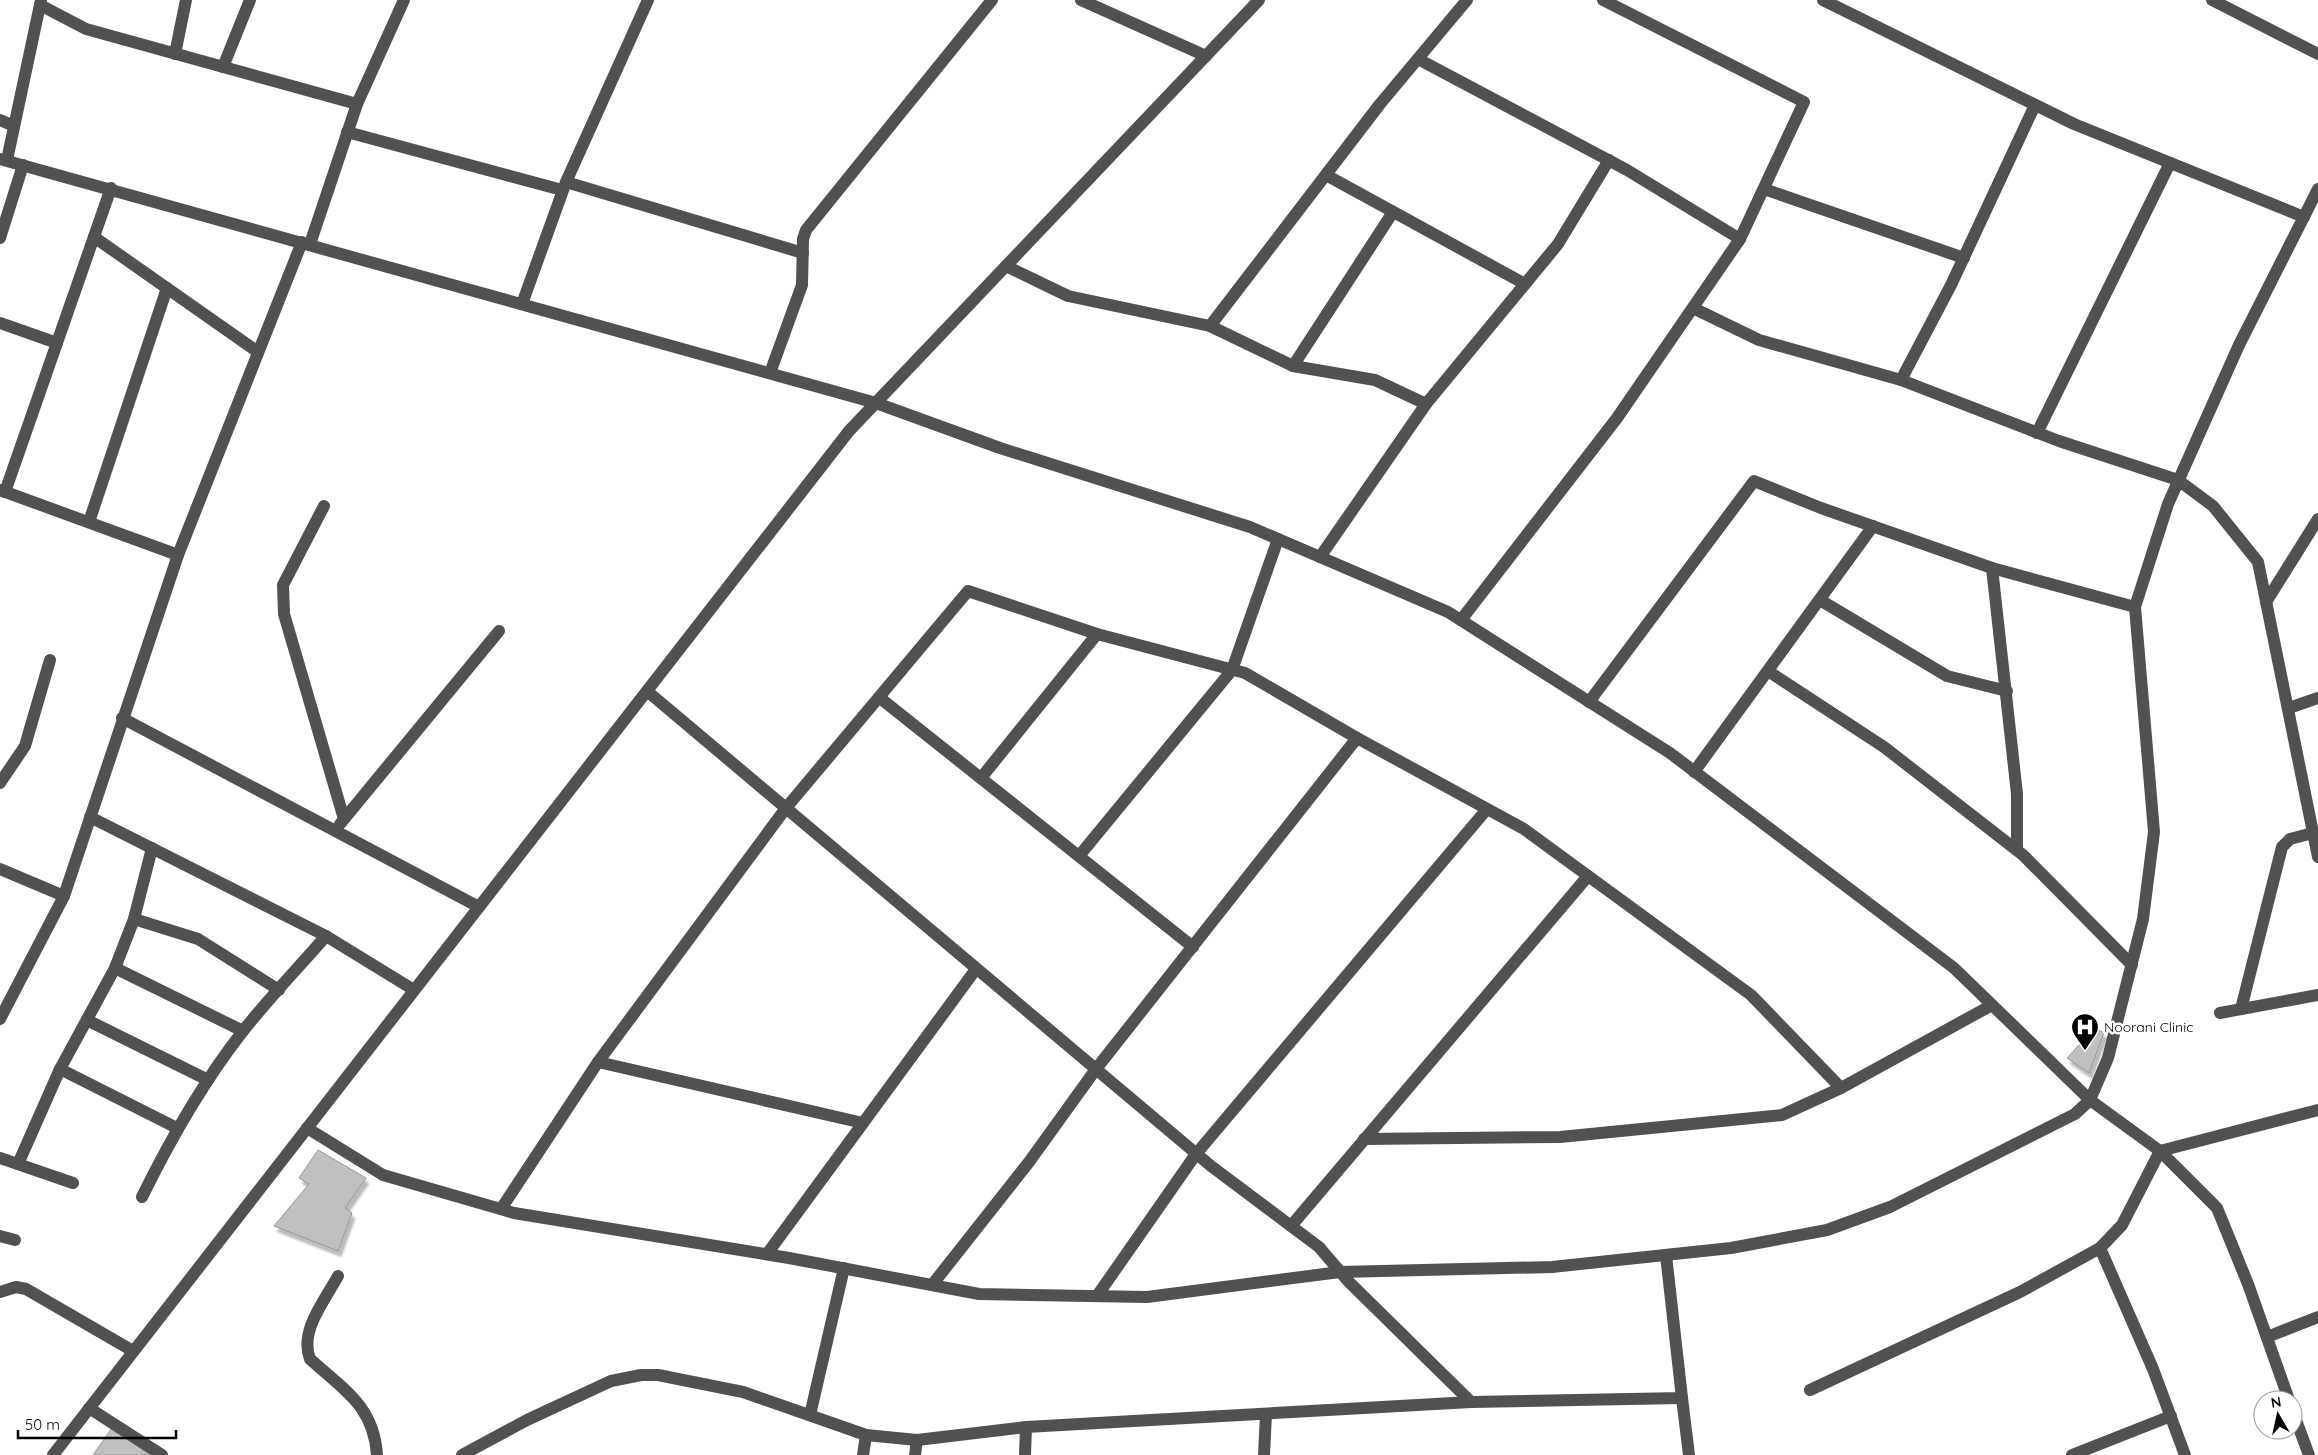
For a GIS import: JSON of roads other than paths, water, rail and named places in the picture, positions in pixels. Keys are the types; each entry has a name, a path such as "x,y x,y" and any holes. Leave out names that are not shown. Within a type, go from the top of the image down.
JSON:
{"street":[{"path":"175,54 186,0"},
{"path":"223,67 250,0"},
{"path":"0,1019 64,896 178,555 258,352 306,243 357,104 404,0"},
{"path":"522,304 564,186 648,0"},
{"path":"770,373 802,285 806,230 992,0"},
{"path":"1081,0 1206,56"},
{"path":"53,1455 849,431 1260,0"},
{"path":"1210,326 1326,175 1467,0"},
{"path":"1461,620 1617,418 1740,239 1804,102 1603,0"},
{"path":"1822,0 2074,124 2304,217"},
{"path":"2212,0 2318,54"},
{"path":"357,104 86,29 40,3 14,126 3,160 110,188 876,402 1000,448 1250,527 1448,612 1670,754 1954,968 2090,1100 2160,1151 2217,1208 2286,1390"},
{"path":"1418,59 1609,160 1740,239"},
{"path":"1901,380 1964,258 2036,105"},
{"path":"0,120 14,126"},
{"path":"348,132 564,186 803,252"},
{"path":"1320,557 1426,404 1558,244 1609,160"},
{"path":"2037,433 2170,163"},
{"path":"0,238 23,165"},
{"path":"1326,175 1525,284"},
{"path":"110,188 58,343 2,491 178,555"},
{"path":"1764,189 1964,258"},
{"path":"307,1128 383,1174 501,1209 767,1254 980,1294 1147,1297 1340,1272 1552,1267 1731,1248 1827,1230 1890,1207 2074,1114 2090,1100 2108,1058 2143,919 2154,832 2135,607 2168,504 2178,480 2239,345 2318,189"},
{"path":"1293,366 1393,212"},
{"path":"94,237 258,352"},
{"path":"1006,266 1068,296 1210,326 1293,366 1375,380 1426,404"},
{"path":"89,522 167,288"},
{"path":"1694,308 1759,340 1901,380 2037,433 2178,480 2213,506 2258,562 2314,814 2313,833 2318,857"},
{"path":"0,323 58,343"},
{"path":"1589,702 1754,481 1992,568 2135,607"},
{"path":"324,506 286,577 282,595 284,614 344,819"},
{"path":"2266,602 2318,519"},
{"path":"1694,772 1874,526"},
{"path":"1079,856 1232,670 1278,539"},
{"path":"1992,568 2017,794 2017,850"},
{"path":"501,1209 598,1062 786,808 968,592 1097,634 1245,673 1357,738 1524,829 1750,995 1841,1088"},
{"path":"1820,600 1947,676 2007,691"},
{"path":"334,830 499,631"},
{"path":"981,778 1097,634"},
{"path":"0,783 26,746 50,660"},
{"path":"1768,671 1884,747 2017,850 2132,965"},
{"path":"647,691 1196,1154 1319,1247 1340,1272 1471,1402"},
{"path":"880,698 1193,947"},
{"path":"2289,708 2318,698"},
{"path":"122,718 479,907"},
{"path":"932,1285 1029,1162 1096,1070 1357,738"},
{"path":"1097,1296 1196,1154 1487,809"},
{"path":"90,817 326,936 414,990"},
{"path":"2240,1009 2282,847 2290,839 2313,833"},
{"path":"18,1164 60,1070 115,968 134,919 152,848"},
{"path":"0,869 64,896"},
{"path":"1291,1226 1588,876"},
{"path":"134,919 198,939 279,990"},
{"path":"142,1197 178,1128 208,1080 243,1030 326,936"},
{"path":"115,968 243,1030"},
{"path":"767,1254 976,969"},
{"path":"2220,1013 2318,995"},
{"path":"1364,1139 1560,1137 1782,1115 1841,1088 1992,1005"},
{"path":"88,1020 208,1080"},
{"path":"598,1062 864,1124"},
{"path":"60,1070 178,1128"},
{"path":"1810,1390 2020,1292 2100,1248 2122,1225 2160,1151 2318,1110"},
{"path":"0,1158 73,1183"},
{"path":"0,1236 15,1240"},
{"path":"2100,1248 2153,1369 2185,1455"},
{"path":"1666,1255 1689,1455"},
{"path":"810,1415 844,1268"},
{"path":"338,1276 310,1327 306,1351 310,1359 364,1410 372,1424 377,1455"},
{"path":"0,1292 16,1287 26,1289 133,1351"},
{"path":"2267,1337 2318,1316"},
{"path":"462,1455 527,1420 612,1381 640,1375 658,1375 743,1392 866,1435 917,1440 1026,1427 1471,1402 1682,1398"},
{"path":"89,1408 162,1455"},
{"path":"1264,1455 1266,1414"},
{"path":"2073,1455 2170,1416"},
{"path":"1025,1455 1026,1427"},
{"path":"863,1455 866,1435"},
{"path":"2303,1439 2309,1455"},
{"path":"915,1455 917,1440"}],"place":[{"name":"Noorani Clinic","path":"2085,1051"}]}
